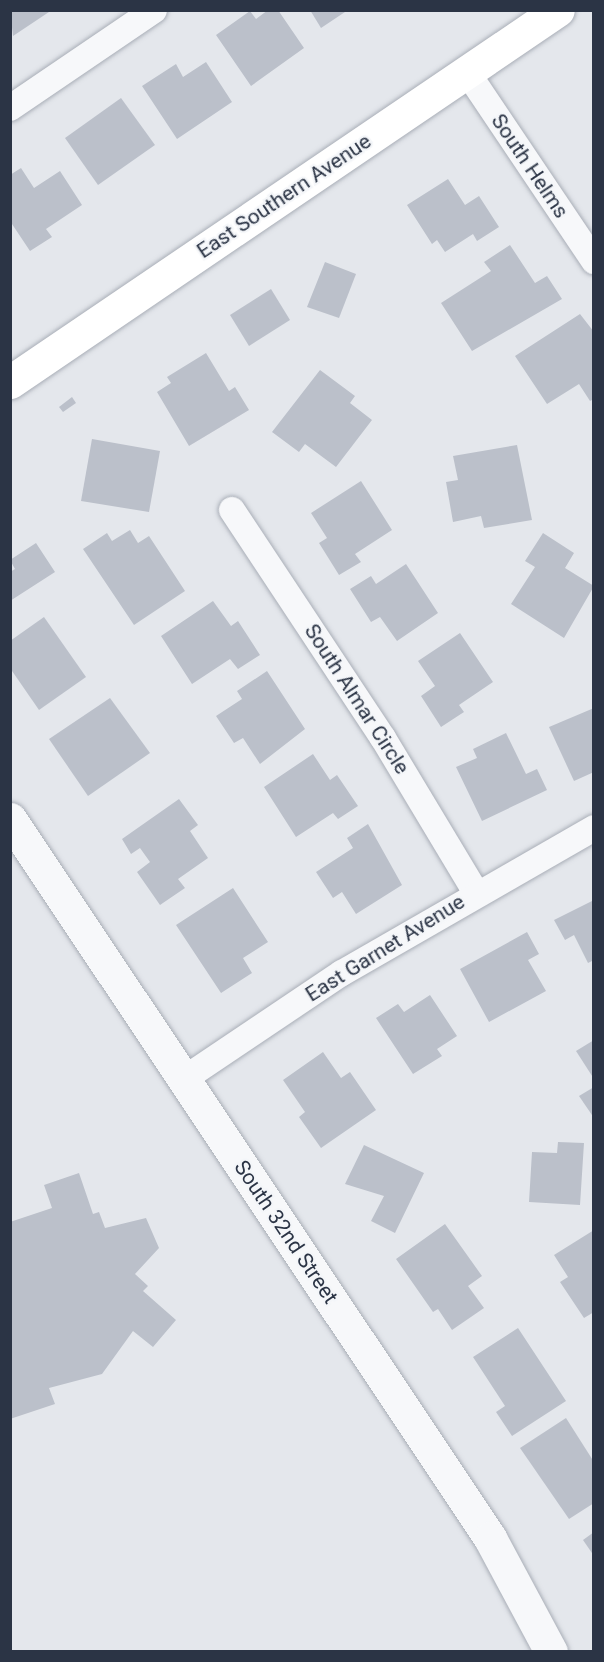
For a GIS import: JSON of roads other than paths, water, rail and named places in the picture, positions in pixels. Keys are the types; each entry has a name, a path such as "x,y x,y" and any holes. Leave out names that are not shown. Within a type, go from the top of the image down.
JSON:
{"main road":[{"name":"East Southern Avenue","path":"10,382 558,10"}],"street":[{"path":"10,108 154,10"},
{"name":"South Helms","path":"467,72 594,261"},
{"name":"South Almar Circle","path":"232,510 388,746 476,893"},
{"name":"South 32nd Street","path":"10,819 490,1538 551,1652"},
{"name":"East Garnet Avenue","path":"183,1079 342,973 476,893 594,828"}]}
